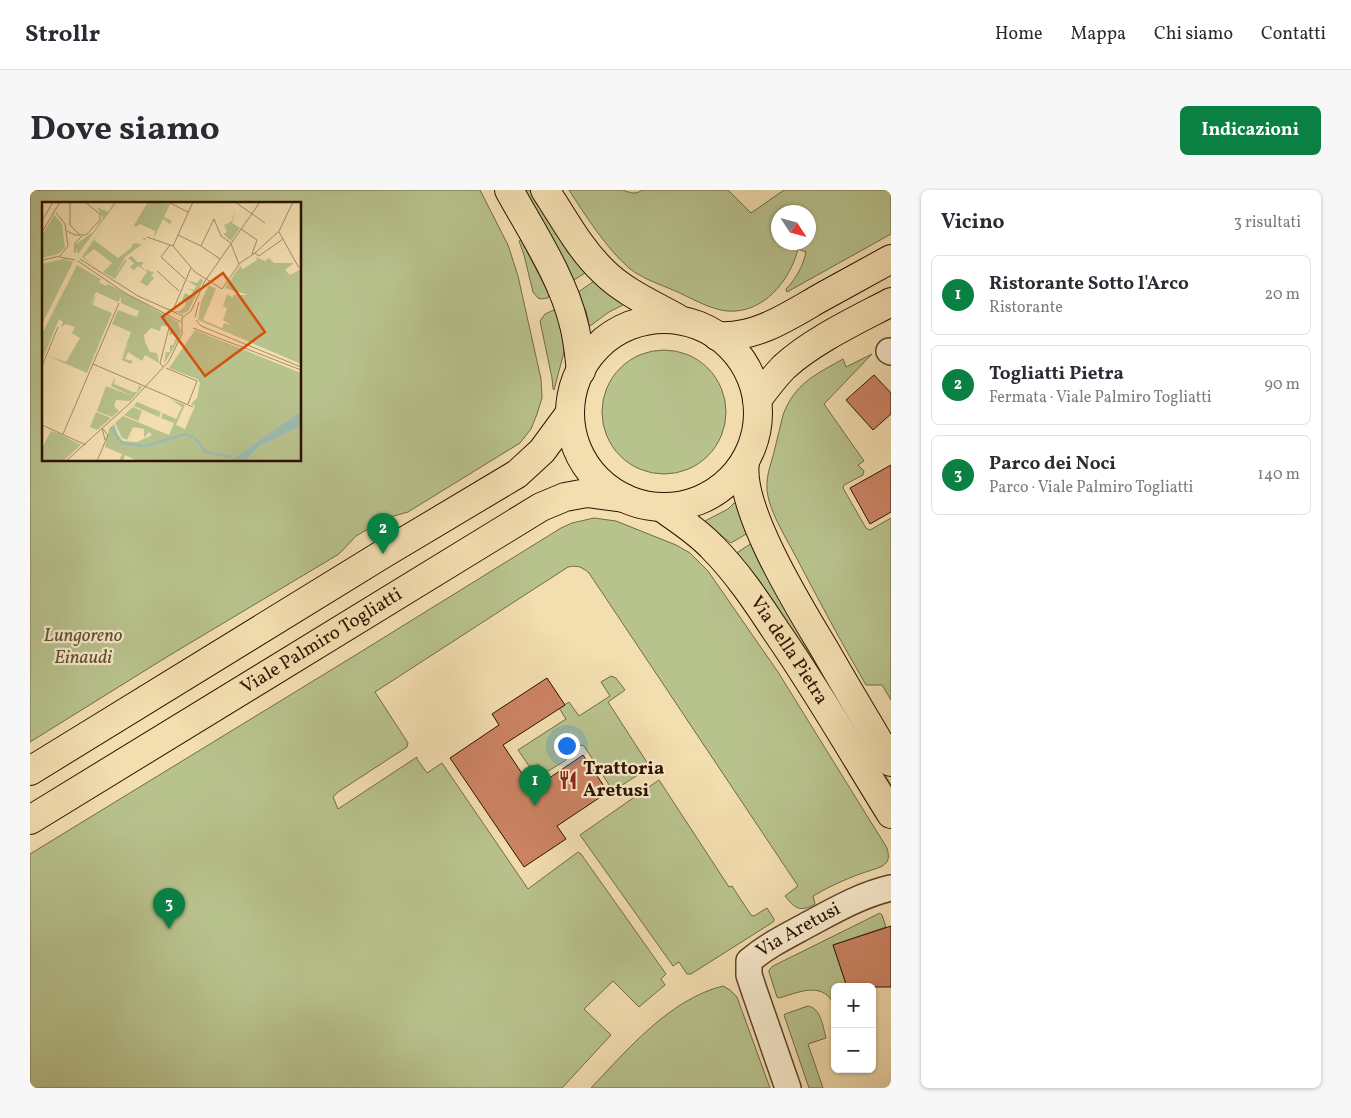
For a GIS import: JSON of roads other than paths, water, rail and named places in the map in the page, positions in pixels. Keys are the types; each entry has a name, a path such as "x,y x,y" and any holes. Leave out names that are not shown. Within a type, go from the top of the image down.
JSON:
{"main road":[{"path":"509,190 545,255 567,303 574,324 580,371"},
{"path":"545,190 574,235 603,271 622,287 679,319"},
{"path":"717,336 731,337 742,335 774,324 891,259"},
{"path":"757,400 776,375 797,357 841,329 891,302"},
{"path":"661,318 679,319 706,329 731,345 742,359 756,390 757,430 745,462 720,488 690,504 661,507 639,504 624,498 602,484 584,464 574,440 570,413 571,399 580,371 589,355 601,342 622,328 646,320 661,318"},
{"path":"30,771 516,474 542,451 570,413"},
{"name":"Via della Pietra","path":"745,462 744,474 748,493 762,533 776,562 805,616 891,762"},
{"name":"Viale Palmiro Togliatti","path":"30,820 541,508 565,497 587,493 624,498"},
{"name":"Via della Pietra","path":"661,507 706,540 744,584 812,685 891,814"}],"street":[{"name":"Via Aretusi","path":"788,1088 752,985 749,961 764,949 842,906 891,888"}],"place":[{"name":"Togliatti Pietra","path":"383,554"},
{"name":"Trattoria Aretusi","path":"568,780"},
{"name":"Ristorante Sotto l'Arco","path":"535,806"},
{"name":"Parco dei Noci","path":"169,929"}],"park label":[{"name":"Lungoreno Einaudi","path":"83,647"}]}
